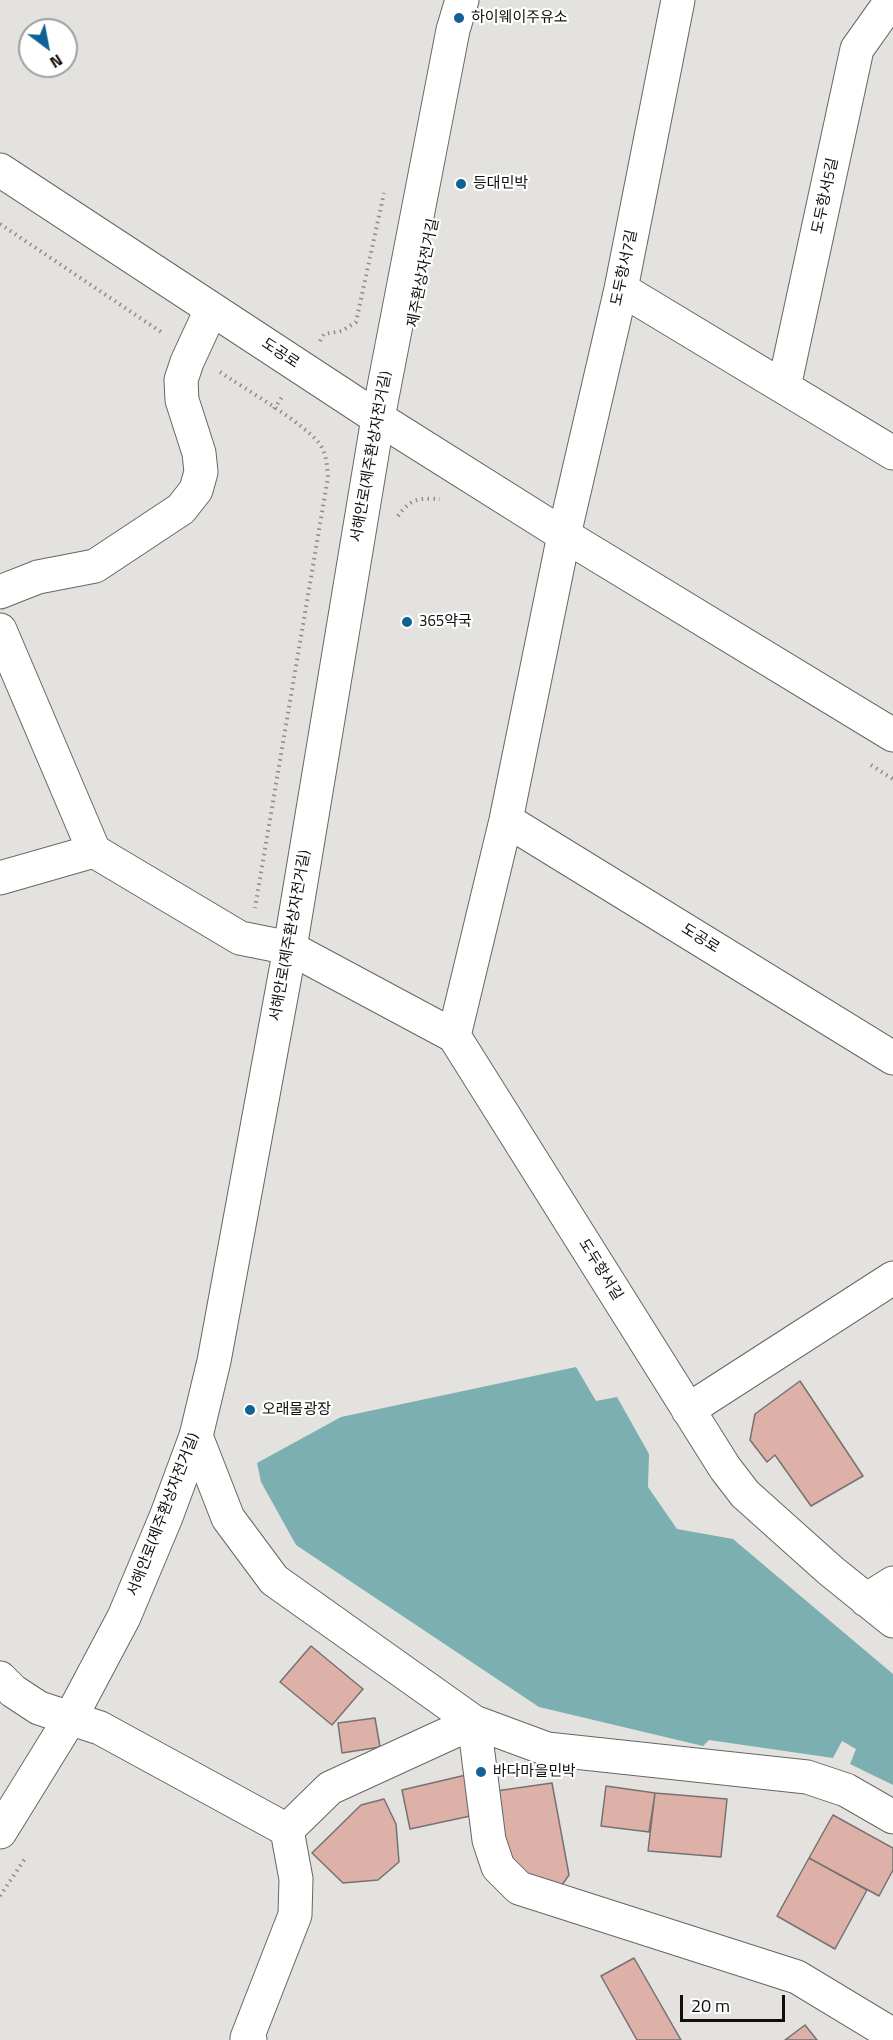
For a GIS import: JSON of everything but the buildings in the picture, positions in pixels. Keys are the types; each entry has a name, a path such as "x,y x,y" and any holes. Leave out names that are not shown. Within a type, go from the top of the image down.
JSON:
{"street":[{"name":"서해안로(제주환상자전거길)","path":"0,1832 71,1717 124,1617 166,1517 196,1436 214,1361 290,948 378,418 453,30 462,0"},
{"name":"도두항서7길","path":"564,534 621,289 678,0"},
{"name":"도두항서5길","path":"784,387 857,49 885,14"},
{"name":"도공로","path":"0,170 378,418 893,735"},
{"path":"621,289 893,453"},
{"path":"0,592 38,577 95,566 181,509 196,490 201,472 199,453 182,399 181,380 211,309"},
{"path":"454,1036 506,820 564,534"},
{"path":"0,630 94,851 0,878"},
{"name":"도공로","path":"506,820 893,1058"},
{"name":"도두항서길","path":"94,851 240,938 290,948 454,1036 725,1468 745,1494 893,1621"},
{"path":"688,1410 893,1278"},
{"path":"196,1436 228,1518 274,1580 474,1722 547,1749 807,1776 846,1790 893,1817"},
{"path":"866,1600 893,1583"},
{"path":"0,1678 13,1691 39,1708 100,1728 287,1830"},
{"path":"287,1830 330,1788 474,1722"},
{"path":"474,1722 489,1840 498,1867 519,1888 797,1977 893,2035"},
{"path":"249,2040 247,2038 296,1915 296,1879 287,1830"}],"path":[{"path":"324,333 342,331 356,322 364,284"},
{"path":"254,914 318,534"}],"water":[{"path":"576,1367 596,1401 617,1397 649,1454 648,1487 677,1529 733,1539 893,1674 893,1785 850,1764 856,1749 842,1741 833,1758 709,1740 703,1746 539,1707 296,1545 261,1482 257,1463 341,1417"}],"place":[{"name":"하이웨이주유소","path":"459,18"},
{"name":"등대민박","path":"461,184"},
{"name":"365약국","path":"407,622"},
{"name":"오래물광장","path":"250,1410"},
{"name":"바다마을민박","path":"481,1772"}]}
